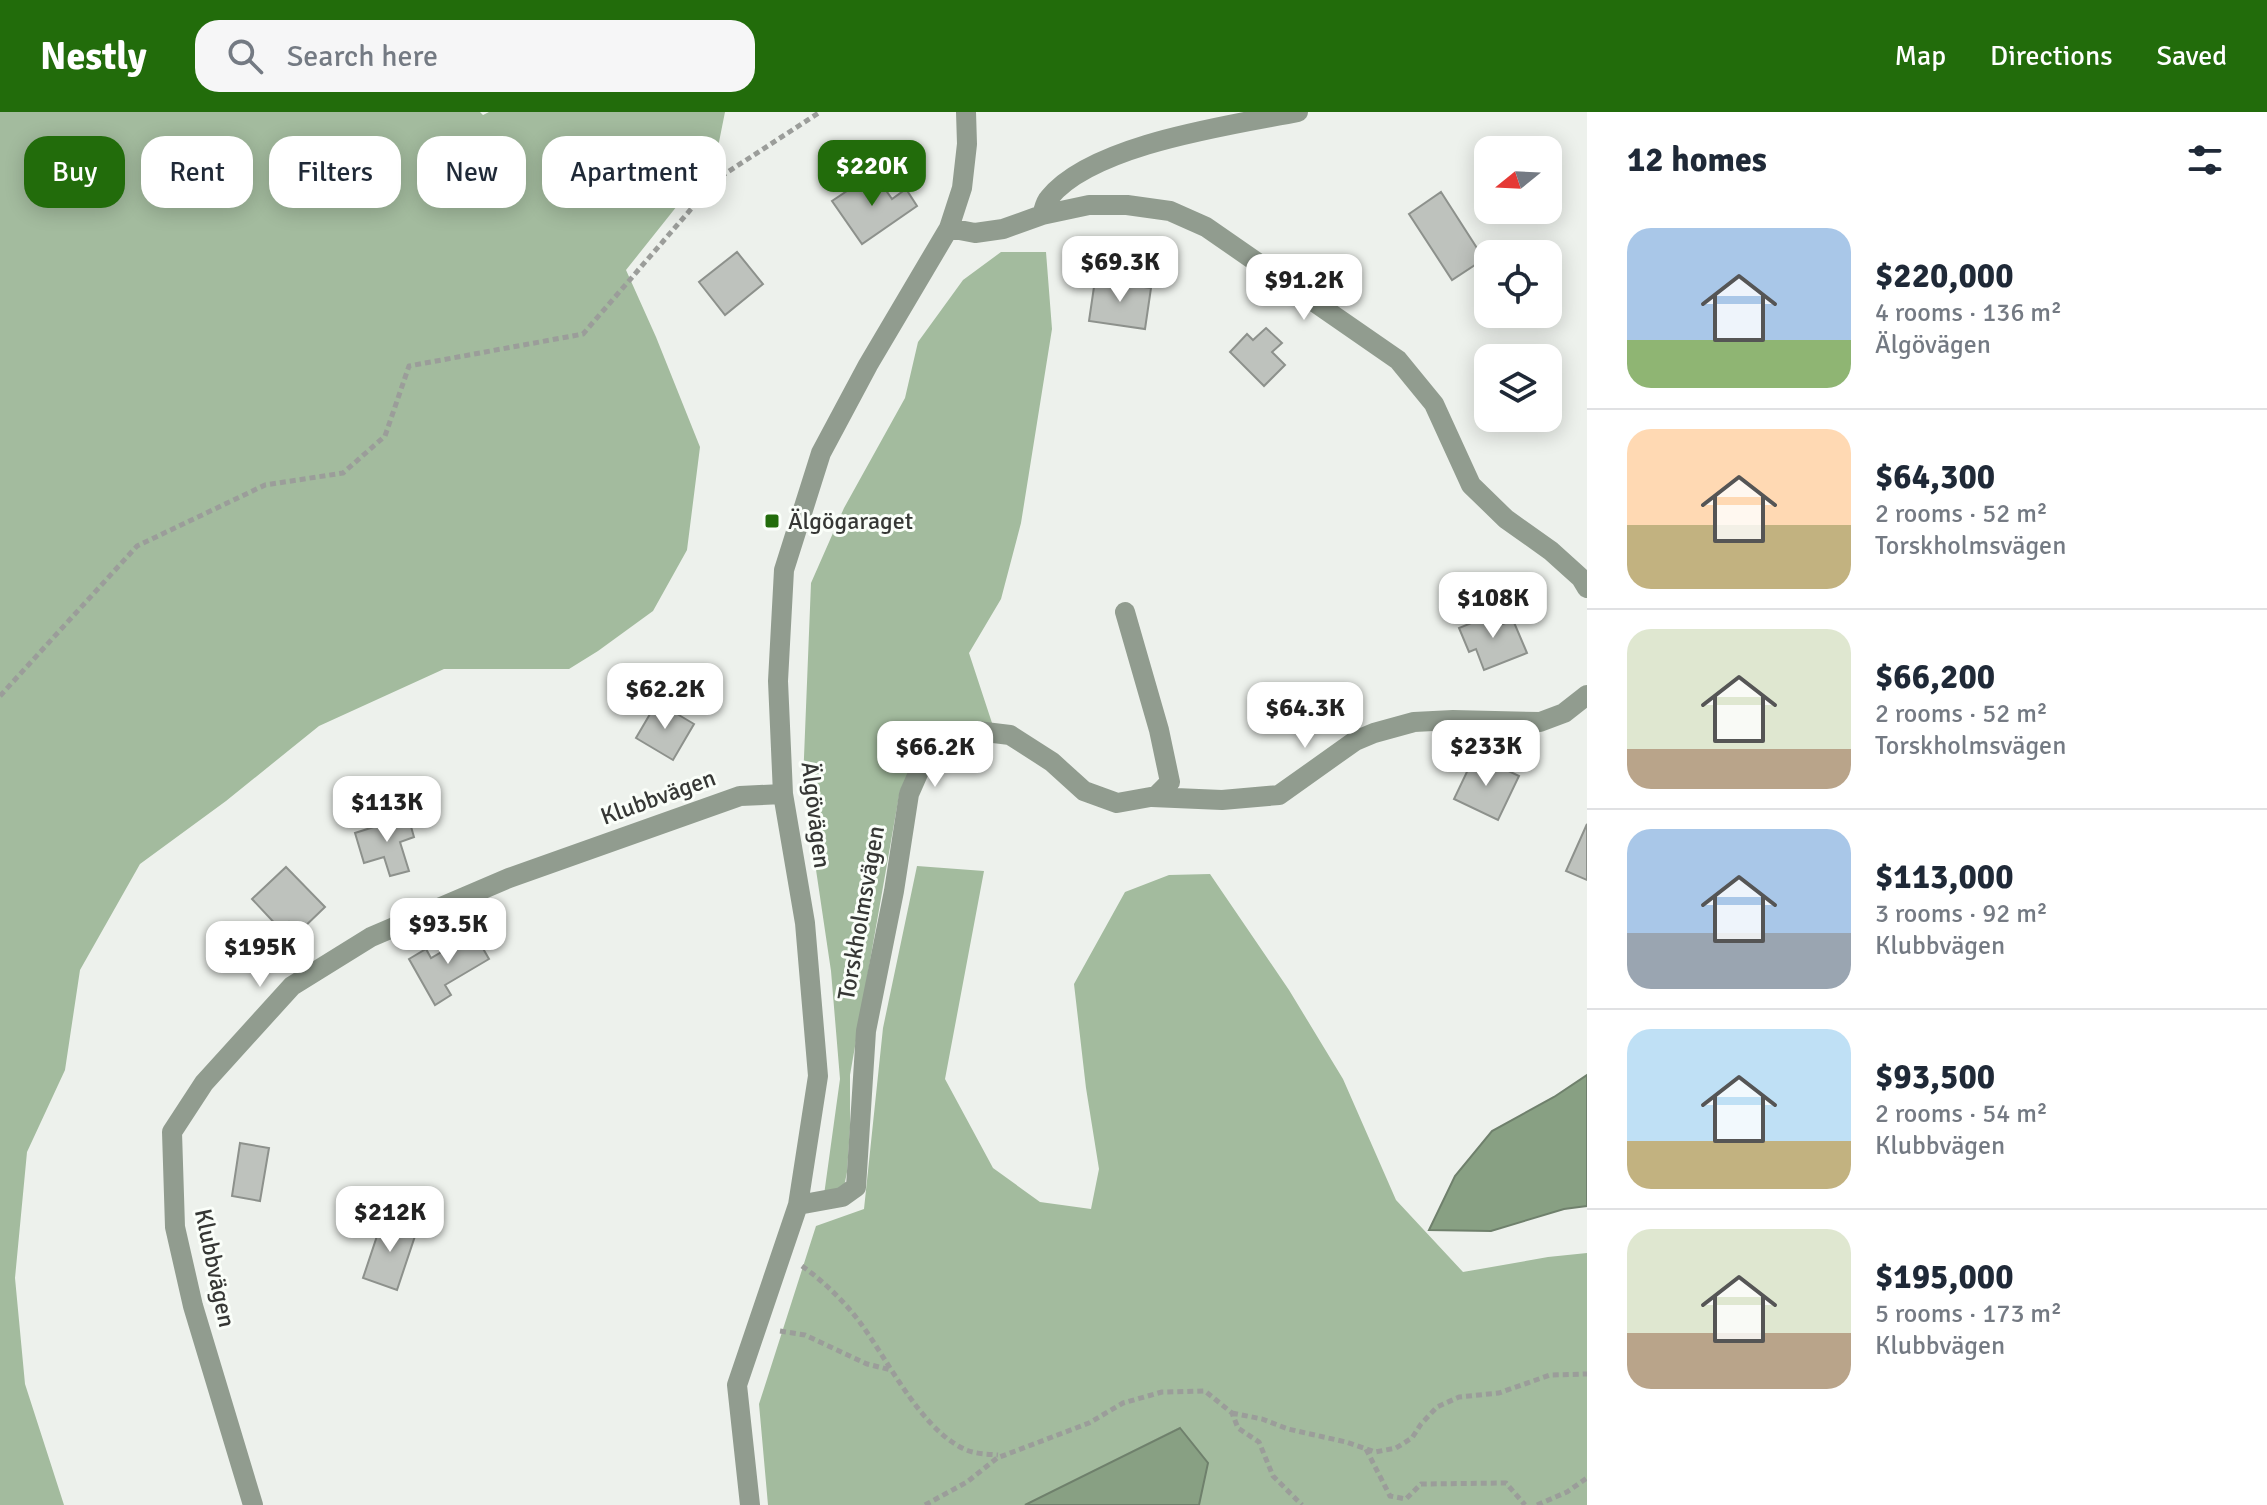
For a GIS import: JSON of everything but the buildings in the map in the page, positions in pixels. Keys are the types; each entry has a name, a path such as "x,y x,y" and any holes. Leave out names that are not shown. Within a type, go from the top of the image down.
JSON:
{"street":[{"name":"Älgövägen","path":"750,1505 737,1385 798,1205 818,1076 805,923 783,794 778,681 784,570 821,453 868,365 949,228 962,188 967,144 966,112"},
{"path":"1042,215 1047,200 1062,185 1105,160 1180,136 1298,112"},
{"path":"949,228 975,233 1003,229 1042,215 1089,205 1127,205 1170,211 1206,227 1398,360 1434,404 1471,485 1506,519 1551,551 1581,578 1587,588"},
{"path":"1125,612 1159,730 1170,782 1152,797"},
{"path":"1152,797 1222,800 1279,795 1355,741 1374,733 1414,722 1540,722 1564,713 1587,695"},
{"name":"Torskholmsvägen","path":"798,1205 842,1197 856,1187 866,1031 894,891 909,794 924,760 947,739 977,731 1010,735 1052,762 1084,791 1117,803 1152,797"},
{"name":"Klubbvägen","path":"253,1505 193,1306 175,1227 172,1132 204,1083 292,986 371,937 509,878 740,796 783,794"}],"path":[{"path":"0,696 137,546 265,485 343,473 385,436 409,366 583,334 717,179 820,112"},
{"path":"783,1250 828,1287 850,1310 937,1431 963,1449 1003,1456"},
{"path":"755,1333 774,1330 805,1335 867,1364 892,1370"},
{"path":"925,1505 967,1482 997,1458 1089,1423 1123,1403 1162,1392 1205,1391 1232,1413 1375,1452 1396,1448 1412,1438 1437,1407 1459,1397 1499,1393 1550,1375 1587,1374"},
{"path":"1232,1413 1238,1428 1259,1442 1273,1476 1302,1505"},
{"path":"1365,1448 1390,1496 1406,1499 1421,1484 1506,1483 1525,1505"},
{"path":"1537,1505 1567,1492 1587,1478"}],"shaded area":[{"path":"0,112 480,112 483,115 489,112 725,112 720,136 542,136 542,208 675,208 626,270 700,447 687,550 653,611 569,669 444,669 319,726 226,801 140,864 80,970 65,1070 27,1152 15,1278 25,1384 64,1505 0,1505"},
{"path":"1001,252 1046,252 1052,329 1021,523 1001,599 969,653 992,723 961,728 900,790 850,1075 847,1172 844,1187 824,1195 840,1079 831,971 803,782 811,583 844,508 905,398 918,342 963,280"},
{"path":"917,866 984,871 945,1079 993,1168 1040,1202 1091,1209 1099,1169 1074,984 1125,892 1169,875 1210,874 1289,990 1343,1079 1396,1200 1463,1272 1587,1253 1587,1505 1199,1505 1208,1463 1179,1428 1025,1505 768,1505 759,1404 816,1226 864,1209 883,1028"},
{"path":"1587,1075 1587,1206 1564,1209 1491,1231 1429,1230 1455,1176 1492,1131"},
{"path":"1180,1428 1208,1463 1199,1505 1025,1505"}],"place":[{"name":"Älgögaraget","path":"772,521"}]}
